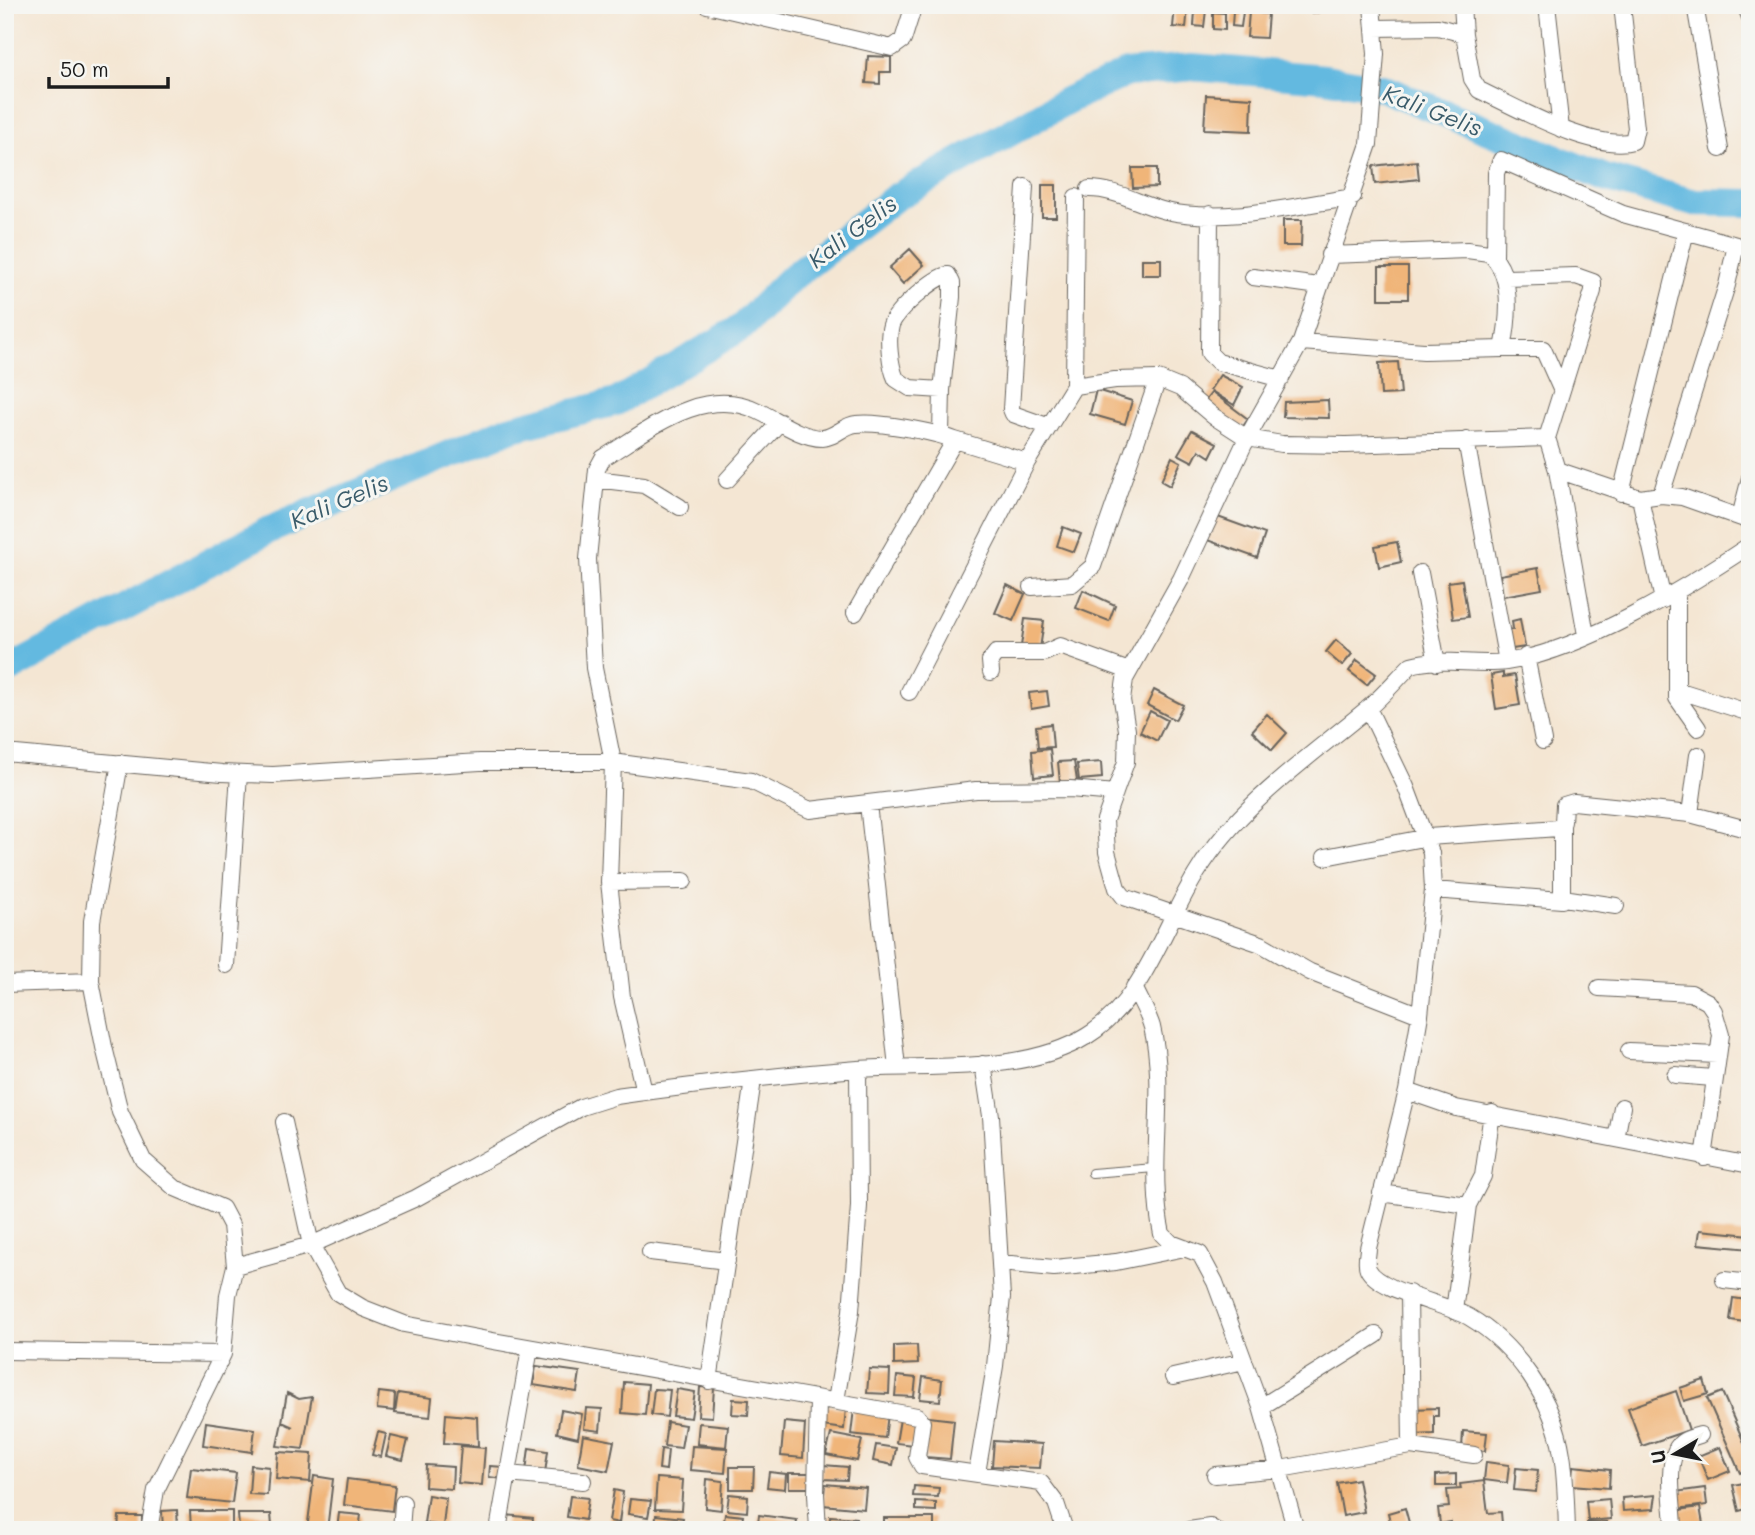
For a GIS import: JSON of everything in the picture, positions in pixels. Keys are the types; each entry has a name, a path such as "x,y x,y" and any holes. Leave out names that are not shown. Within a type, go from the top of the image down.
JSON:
{"street":[{"path":"707,5 892,48 903,40 914,5"},
{"path":"1372,5 1376,54 1374,99 1369,144 1353,197 1329,255 1301,342 1247,438 1181,579 1129,671 1122,699 1127,730 1126,762 1105,820 1107,852 1117,888 1134,903 1261,944 1310,972 1420,1015"},
{"path":"1462,5 1472,79 1479,90 1561,130 1622,144 1633,141 1636,128 1622,5"},
{"path":"1547,5 1561,130"},
{"path":"1695,5 1720,149"},
{"path":"1745,5 1750,17"},
{"path":"1375,28 1430,27 1464,34"},
{"path":"1503,349 1505,278 1495,257 1496,173 1501,160 1623,214 1743,246 1727,285 1661,495"},
{"path":"1025,187 1011,409 1013,414 1047,426"},
{"path":"909,692 1027,462 1074,386 1083,193 1102,189 1167,211 1210,214 1272,210 1353,197"},
{"path":"1210,214 1209,353 1217,362 1281,379"},
{"path":"1621,494 1686,231"},
{"path":"1329,255 1467,250 1489,253 1495,257"},
{"path":"855,613 948,437 942,390 952,283 948,275 933,281 901,311 894,320 890,333 896,379 910,388 942,390"},
{"path":"1505,278 1576,276 1593,282 1593,291 1547,438 1557,470 1586,635"},
{"path":"1253,277 1319,286"},
{"path":"1301,342 1424,351 1544,349 1561,389"},
{"path":"1074,386 1115,380 1158,379 1180,388 1213,416 1247,438 1282,444 1346,445 1547,438"},
{"path":"1032,587 1072,583 1093,566 1158,379"},
{"path":"644,1092 622,997 609,881 613,762 594,668 588,559 596,479 603,458 674,414 696,406 743,403 810,437 825,438 853,424 948,437 1027,462"},
{"path":"727,480 780,422"},
{"path":"1466,440 1507,662"},
{"path":"1557,470 1621,494 1640,498 1661,495 1682,497 1745,519 1750,478"},
{"path":"596,479 644,485 680,506"},
{"path":"1640,498 1670,595 1678,703 1698,728"},
{"path":"235,1266 311,1245 416,1198 581,1107 616,1096 858,1069 983,1064 1035,1055 1088,1036 1108,1019 1134,987 1200,867 1240,820 1287,772 1368,708 1410,665 1507,662 1563,646 1670,595 1750,545"},
{"path":"1420,573 1437,663"},
{"path":"991,672 990,661 996,653 1044,653 1060,646 1129,671"},
{"path":"1526,656 1543,741"},
{"path":"1677,690 1750,713"},
{"path":"1368,708 1428,837 1433,890 1420,1015 1403,1118 1391,1148 1366,1263 1375,1277 1468,1316 1514,1353 1547,1405 1562,1453 1567,1530"},
{"path":"5,753 273,775 480,762 613,762 751,781 810,810 976,790 1070,789 1115,793"},
{"path":"1690,814 1698,755"},
{"path":"120,763 92,921 91,981 120,1112 144,1160 175,1188 222,1208 231,1225 235,1266 228,1295 223,1354 156,1490 149,1530"},
{"path":"226,965 239,774"},
{"path":"1563,898 1564,805 1574,802 1690,814 1750,830"},
{"path":"868,804 897,1067"},
{"path":"1325,857 1428,837 1538,831 1562,825"},
{"path":"609,881 684,881"},
{"path":"1433,890 1558,900 1563,898 1616,906"},
{"path":"5,984 91,981"},
{"path":"1134,987 1151,1025 1157,1059 1155,1168 1162,1234 1171,1243 1188,1247 1199,1254 1215,1282 1261,1407 1296,1530"},
{"path":"1599,988 1691,993 1708,1002 1718,1021 1721,1035 1704,1158"},
{"path":"1629,1051 1717,1055"},
{"path":"977,1473 997,1354 1002,1297 991,1116 983,1064"},
{"path":"836,1401 851,1311 859,1206 858,1069"},
{"path":"1675,1075 1713,1078"},
{"path":"709,1381 753,1080"},
{"path":"1407,1091 1456,1108 1750,1165"},
{"path":"1616,1139 1622,1107"},
{"path":"1454,1311 1468,1205 1483,1176 1492,1114"},
{"path":"284,1122 311,1245 338,1293 363,1308 404,1324 709,1381 917,1416 922,1422 917,1457 922,1466 1046,1486 1065,1530"},
{"path":"1381,1193 1468,1205"},
{"path":"1000,1263 1054,1268 1115,1262 1188,1247"},
{"path":"650,1252 727,1261"},
{"path":"1724,1280 1750,1283"},
{"path":"1409,1293 1411,1446"},
{"path":"1261,1407 1376,1335"},
{"path":"498,1530 530,1348"},
{"path":"5,1351 223,1354"},
{"path":"1174,1377 1244,1361"},
{"path":"818,1399 818,1530"},
{"path":"1674,1530 1673,1471 1676,1449 1683,1441 1700,1435"},
{"path":"1215,1475 1280,1469 1411,1446 1474,1455"},
{"path":"508,1474 583,1481"},
{"path":"401,1530 403,1503"},
{"path":"1189,1530 1210,1527 1215,1530"}],"lane":[{"path":"1092,1173 1155,1168"}],"building":[{"path":"1312,5 1346,5 1347,8 1313,13"},
{"path":"1175,6 1188,7 1186,28 1173,27"},
{"path":"1195,10 1206,10 1204,27 1194,26"},
{"path":"1233,11 1243,12 1241,27 1232,26"},
{"path":"1213,12 1225,13 1225,30 1213,29"},
{"path":"1249,12 1268,14 1266,38 1247,37"},
{"path":"868,56 891,57 891,72 880,72 880,84 866,83"},
{"path":"1206,95 1252,98 1251,131 1204,129"},
{"path":"1417,161 1419,179 1375,184 1373,166"},
{"path":"1132,168 1157,168 1157,187 1133,188"},
{"path":"1042,185 1056,185 1056,217 1042,217"},
{"path":"1283,220 1302,220 1301,246 1283,246"},
{"path":"910,249 924,265 903,284 889,268"},
{"path":"1142,259 1161,259 1161,275 1142,275"},
{"path":"1379,267 1408,267 1408,299 1379,299"},
{"path":"1398,362 1401,394 1381,395 1379,363"},
{"path":"1220,375 1243,387 1234,405 1210,390"},
{"path":"1096,390 1132,401 1125,424 1090,414"},
{"path":"1212,392 1248,419 1242,428 1205,401"},
{"path":"1328,400 1329,418 1283,417 1284,402"},
{"path":"1192,430 1217,443 1210,457 1199,450 1193,462 1178,454"},
{"path":"1172,457 1181,462 1170,486 1161,481"},
{"path":"1215,516 1265,534 1257,558 1207,540"},
{"path":"1063,527 1081,534 1074,552 1057,546"},
{"path":"1397,542 1401,562 1379,567 1375,546"},
{"path":"1538,568 1542,589 1503,596 1500,575"},
{"path":"1462,580 1468,617 1453,619 1448,582"},
{"path":"1007,585 1025,594 1013,621 995,613"},
{"path":"1083,590 1115,605 1109,621 1076,608"},
{"path":"1025,619 1044,621 1040,649 1021,646"},
{"path":"1520,619 1525,647 1506,650 1503,631 1513,629 1512,621"},
{"path":"1336,640 1352,654 1342,666 1326,652"},
{"path":"1357,660 1376,674 1367,685 1349,671"},
{"path":"1503,673 1503,677 1515,675 1520,705 1496,709 1491,675"},
{"path":"1154,690 1183,705 1175,720 1147,705"},
{"path":"1047,691 1049,706 1031,709 1029,693"},
{"path":"1150,711 1167,720 1157,741 1140,732"},
{"path":"1267,714 1287,733 1272,750 1252,731"},
{"path":"1051,724 1053,747 1038,748 1036,726"},
{"path":"1050,749 1053,775 1034,777 1032,751"},
{"path":"1074,761 1077,781 1060,783 1058,762"},
{"path":"1101,762 1102,778 1079,780 1077,764"},
{"path":"1700,1230 1750,1235 1750,1249 1698,1244"},
{"path":"1733,1298 1747,1300 1745,1322 1730,1320"},
{"path":"917,1345 918,1364 894,1365 894,1346"},
{"path":"536,1366 580,1372 577,1392 533,1385"},
{"path":"869,1369 890,1370 889,1394 867,1393"},
{"path":"897,1376 916,1378 914,1397 895,1396"},
{"path":"923,1377 942,1380 940,1401 920,1399"},
{"path":"1704,1380 1708,1394 1684,1401 1680,1388"},
{"path":"624,1382 648,1384 645,1415 622,1413"},
{"path":"700,1387 714,1388 712,1417 698,1416"},
{"path":"654,1389 670,1390 667,1417 651,1415"},
{"path":"677,1389 695,1392 691,1418 673,1416"},
{"path":"1676,1391 1689,1430 1642,1446 1628,1408"},
{"path":"379,1392 395,1394 394,1411 377,1409"},
{"path":"1722,1392 1750,1456 1750,1469 1740,1473 1707,1398"},
{"path":"287,1393 299,1399 312,1397 303,1449 277,1446"},
{"path":"398,1393 432,1398 430,1417 395,1413"},
{"path":"733,1399 749,1400 748,1415 732,1414"},
{"path":"825,1406 846,1408 844,1429 822,1426"},
{"path":"586,1408 602,1409 600,1431 584,1429"},
{"path":"1438,1408 1438,1416 1434,1416 1434,1434 1413,1435 1412,1409"},
{"path":"854,1409 888,1414 885,1438 851,1434"},
{"path":"561,1410 582,1414 578,1438 557,1433"},
{"path":"446,1414 477,1417 478,1446 444,1443"},
{"path":"929,1417 954,1420 950,1459 925,1457"},
{"path":"900,1419 916,1422 913,1445 896,1443"},
{"path":"206,1422 255,1429 252,1452 203,1445"},
{"path":"667,1422 685,1425 681,1448 664,1446"},
{"path":"784,1422 805,1424 803,1458 781,1456"},
{"path":"699,1423 728,1426 726,1447 697,1444"},
{"path":"1463,1431 1487,1433 1485,1451 1462,1449"},
{"path":"378,1432 386,1434 381,1457 372,1455"},
{"path":"831,1434 862,1440 857,1461 826,1455"},
{"path":"583,1435 614,1441 608,1471 578,1465"},
{"path":"391,1436 408,1440 403,1460 386,1456"},
{"path":"994,1441 1042,1444 1040,1468 992,1466"},
{"path":"876,1445 896,1448 893,1465 873,1461"},
{"path":"461,1446 485,1448 482,1485 458,1483"},
{"path":"692,1446 727,1448 725,1473 690,1470"},
{"path":"1720,1447 1730,1471 1708,1480 1698,1456"},
{"path":"529,1448 548,1451 545,1473 526,1471"},
{"path":"661,1449 668,1450 666,1470 659,1469"},
{"path":"278,1452 312,1454 310,1482 276,1479"},
{"path":"1486,1462 1509,1465 1507,1483 1484,1480"},
{"path":"251,1465 269,1467 267,1495 249,1494"},
{"path":"426,1465 453,1467 452,1489 425,1487"},
{"path":"823,1465 848,1467 847,1480 822,1479"},
{"path":"490,1466 504,1467 503,1479 489,1477"},
{"path":"1573,1466 1610,1470 1609,1488 1571,1485"},
{"path":"730,1467 754,1467 753,1489 730,1489"},
{"path":"191,1468 236,1473 232,1503 187,1498"},
{"path":"1516,1468 1538,1470 1536,1492 1514,1490"},
{"path":"769,1472 786,1474 785,1489 767,1487"},
{"path":"789,1473 809,1473 810,1488 789,1488"},
{"path":"1456,1474 1456,1486 1436,1486 1436,1475"},
{"path":"314,1476 333,1479 327,1530 307,1530"},
{"path":"657,1478 683,1480 681,1510 655,1509"},
{"path":"347,1479 395,1485 392,1511 344,1505"},
{"path":"707,1479 723,1481 721,1510 705,1508"},
{"path":"1358,1479 1364,1512 1343,1516 1337,1483"},
{"path":"1484,1481 1488,1513 1501,1512 1502,1524 1493,1526 1493,1530 1452,1530 1451,1522 1440,1524 1438,1508 1449,1507 1447,1490 1461,1489 1460,1484"},
{"path":"1749,1482 1750,1508 1739,1511 1733,1485"},
{"path":"825,1484 866,1488 864,1509 823,1505"},
{"path":"914,1486 939,1488 938,1497 913,1496"},
{"path":"1705,1488 1707,1505 1677,1509 1675,1492"},
{"path":"614,1490 623,1492 619,1523 609,1521"},
{"path":"729,1494 748,1496 747,1512 727,1510"},
{"path":"428,1495 446,1498 443,1526 424,1523"},
{"path":"1656,1495 1654,1509 1623,1511 1622,1498"},
{"path":"570,1496 588,1498 585,1520 567,1517"},
{"path":"630,1499 651,1501 648,1517 628,1514"},
{"path":"1609,1499 1611,1519 1588,1521 1586,1501"},
{"path":"916,1502 936,1503 936,1511 916,1510"},
{"path":"1700,1507 1704,1530 1682,1530 1679,1510"},
{"path":"1405,1508 1411,1530 1392,1530 1388,1513"},
{"path":"177,1510 178,1530 163,1530 162,1511"},
{"path":"190,1511 232,1511 232,1528 191,1529"},
{"path":"339,1513 361,1515 359,1530 337,1530"},
{"path":"238,1514 271,1514 272,1526 239,1527"},
{"path":"725,1514 743,1516 741,1530 723,1530"},
{"path":"506,1515 533,1518 532,1530 505,1530"},
{"path":"656,1515 683,1518 681,1530 655,1530"},
{"path":"759,1515 797,1520 796,1530 757,1530"},
{"path":"119,1516 142,1516 142,1530 118,1530"},
{"path":"830,1516 856,1518 856,1530 829,1530"},
{"path":"884,1518 934,1518 934,1530 884,1530"},
{"path":"1607,1522 1608,1530 1587,1530 1587,1523"},
{"path":"1516,1526 1548,1526 1548,1530 1516,1530"}],"waterway":[{"name":"Kali Gelis","path":"5,672 269,530 509,429 616,402 742,327 790,279 896,197 1068,100 1127,73 1192,67 1325,78 1382,88 1605,178 1691,202 1750,203"}]}
